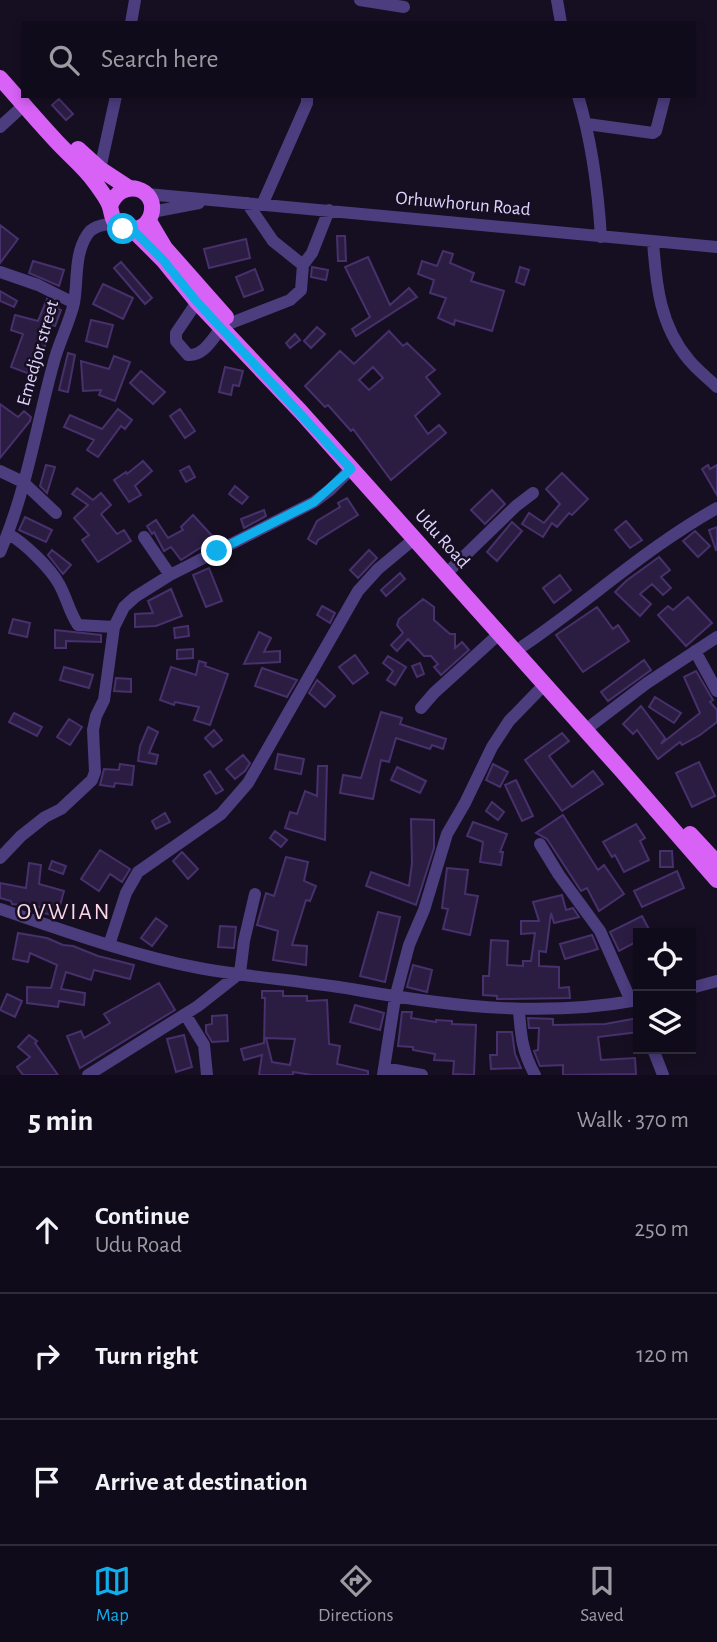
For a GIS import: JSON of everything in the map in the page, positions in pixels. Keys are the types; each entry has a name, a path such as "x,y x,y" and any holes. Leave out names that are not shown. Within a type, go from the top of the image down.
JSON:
{"main road":[{"path":"0,64 21,92"},
{"path":"0,78 21,94"},
{"path":"26,98 88,160 129,188"},
{"path":"26,98 96,183 110,206"},
{"path":"129,188 139,189 152,202 150,216 142,227 133,230 123,229 116,223 110,206 113,197 120,190 129,188"},
{"name":"Udu Road","path":"150,216 165,248 227,325 351,469 717,880"},
{"name":"Udu Road","path":"133,230 163,260 197,302 227,325 452,568 717,863"}],"street":[{"path":"131,21 135,0"},
{"path":"360,0 404,6"},
{"path":"557,0 561,21"},
{"path":"0,127 24,98"},
{"path":"100,169 116,98"},
{"path":"262,205 307,98"},
{"path":"579,98 587,124 601,237"},
{"path":"587,124 656,131 664,98"},
{"name":"Orhuwhorun Road","path":"146,194 717,247"},
{"name":"Orhuwhorun Road","path":"150,216 206,201"},
{"path":"247,203 273,241 303,265"},
{"path":"197,302 176,333 176,341 188,355 201,353 227,325 296,296 302,290 303,265 312,253 329,210"},
{"name":"Emedjor street","path":"0,552 23,482 53,361 74,303 75,274 86,237 97,226 116,223"},
{"path":"653,242 660,304 666,323 689,361 717,387"},
{"path":"0,272 38,285 74,303"},
{"path":"0,858 20,836 45,817 61,809 92,780 95,772 93,730 104,700 114,627 124,607 170,575 314,502 351,469"},
{"path":"0,471 23,482 56,513"},
{"path":"452,568 506,515 533,493"},
{"path":"523,646 569,615 654,548 717,508"},
{"path":"8,534 30,548 59,584 69,612 78,625 114,627"},
{"path":"144,537 170,575"},
{"path":"109,945 126,893 138,872 221,814 248,783 358,591 378,569 414,539"},
{"path":"421,708 434,692 499,634"},
{"path":"593,723 647,682 717,637"},
{"path":"695,651 717,691"},
{"path":"422,1075 383,1071 395,998 409,945 428,899 447,834 492,747 509,720 544,685"},
{"path":"540,844 600,931 633,997"},
{"path":"88,1075 185,1014 240,974 255,894"},
{"path":"0,909 109,945 199,968 364,991 395,998 519,1011 633,1003"},
{"path":"696,987 717,981"},
{"path":"519,1011 520,1041 524,1056 535,1075"},
{"path":"185,1014 204,1045 207,1075"},
{"path":"655,1054 663,1075"}],"building":[{"path":"59,99 73,114 66,120 52,105"},
{"path":"0,225 18,239 0,263"},
{"path":"337,236 345,236 346,261 338,261"},
{"path":"246,239 250,258 209,268 204,249"},
{"path":"443,251 453,254 450,263 474,273 471,281 504,291 492,331 455,320 454,325 438,318 446,298 430,293 434,280 418,274 422,261 437,266"},
{"path":"368,257 390,305 409,288 417,297 356,336 352,329 370,317 345,267"},
{"path":"33,261 64,270 59,286 29,273"},
{"path":"121,262 152,298 145,304 114,268"},
{"path":"312,267 328,270 326,280 311,277"},
{"path":"520,267 529,270 524,285 516,282"},
{"path":"255,269 263,290 244,297 236,277"},
{"path":"103,284 133,298 123,319 93,304"},
{"path":"0,291 17,301 14,307 0,301"},
{"path":"47,299 59,305 58,309 61,310 55,326 52,325 35,376 11,367 23,334 11,330 15,315 38,321"},
{"path":"91,320 113,325 107,347 86,341"},
{"path":"317,327 325,334 311,348 304,341"},
{"path":"389,331 403,346 407,343 435,370 426,377 440,394 415,416 428,434 439,425 446,433 391,480 353,429 351,431 328,405 325,407 305,386 340,351 354,364","holes":["373,367 383,378 369,390 359,380"]},
{"path":"295,334 300,340 290,348 286,343"},
{"path":"68,353 75,355 68,392 59,390"},
{"path":"114,356 130,362 115,401 99,395 101,390 83,391 81,361 109,369"},
{"path":"225,367 243,371 239,386 233,385 231,395 219,392"},
{"path":"141,371 165,392 153,404 130,383"},
{"path":"0,404 18,417 24,411 31,417 0,458"},
{"path":"118,409 132,420 125,429 121,426 98,457 87,450 94,440 64,427 70,415 102,429"},
{"path":"180,409 195,431 185,438 170,416"},
{"path":"143,461 152,471 135,486 141,495 129,502 114,480 126,472 127,474"},
{"path":"46,465 55,467 47,493 40,486"},
{"path":"708,465 710,469 717,465 717,495 702,469"},
{"path":"189,466 195,477 186,482 180,471"},
{"path":"562,473 588,499 572,515 569,513 557,527 552,523 543,537 522,524 529,513 544,523 560,504 546,489"},
{"path":"235,486 248,497 242,504 229,494"},
{"path":"77,488 93,500 101,493 111,505 101,514 117,534 124,530 131,541 98,562 82,540 89,535 74,518 88,505 72,494"},
{"path":"492,490 505,504 485,524 471,510"},
{"path":"347,498 358,515 318,540 316,544 308,539 317,521 340,507 338,503"},
{"path":"264,510 266,516 244,528 241,519"},
{"path":"193,515 215,539 181,560 171,547 164,551 154,532 152,534 147,526 156,520 168,538 183,530 181,527"},
{"path":"25,517 52,530 46,542 19,530"},
{"path":"626,521 642,540 630,548 615,530"},
{"path":"512,522 522,531 497,561 487,552"},
{"path":"717,527 717,549 716,550 709,530"},
{"path":"695,531 710,546 698,557 683,541"},
{"path":"52,550 71,565 63,574 48,555"},
{"path":"369,550 377,558 358,578 350,570"},
{"path":"659,557 670,570 661,577 671,588 663,595 652,584 640,594 651,604 640,616 615,592"},
{"path":"209,568 222,601 206,607 193,575"},
{"path":"400,573 405,579 386,596 381,590"},
{"path":"560,575 571,590 554,603 543,588"},
{"path":"171,589 182,616 156,626 135,627 135,614 153,613 148,601"},
{"path":"688,597 712,623 686,646 658,615 668,606 673,610"},
{"path":"423,599 434,607 434,620 450,634 455,634 455,648 462,642 469,650 441,675 434,667 438,664 431,656 424,656 408,639 397,651 391,645 403,633 397,625 399,619"},
{"path":"322,606 335,613 330,623 317,615"},
{"path":"597,607 613,629 618,625 629,641 583,672 556,635"},
{"path":"13,619 30,623 27,637 9,633"},
{"path":"188,626 189,636 175,638 174,628"},
{"path":"55,630 101,635 101,642 66,641 66,648 55,648"},
{"path":"259,632 271,638 264,652 280,651 280,662 244,664"},
{"path":"193,649 193,658 177,659 177,650"},
{"path":"355,655 368,673 353,684 339,667"},
{"path":"388,656 406,667 395,685 387,680 393,671 383,663"},
{"path":"644,660 651,670 608,701 601,692"},
{"path":"199,661 206,663 205,666 228,674 210,725 194,720 199,707 175,702 174,705 160,700 171,667 196,675"},
{"path":"420,663 424,674 417,677 412,666"},
{"path":"64,667 93,675 89,688 60,680"},
{"path":"262,668 297,680 287,697 255,686"},
{"path":"696,671 713,700 710,702 717,710 717,722 682,745 680,742 658,759 637,730 633,734 623,724 641,706 665,738 661,744 700,713 684,677"},
{"path":"116,678 131,679 131,692 114,691"},
{"path":"317,680 335,696 325,707 309,693"},
{"path":"655,697 681,713 674,723 649,707"},
{"path":"381,712 402,718 400,724 446,739 443,749 432,745 430,749 396,738 389,762 381,760 373,799 340,793 343,775 361,778"},
{"path":"14,713 42,727 37,736 9,722"},
{"path":"69,719 82,727 70,745 57,737"},
{"path":"148,727 158,732 149,753 158,755 156,764 138,761 140,746"},
{"path":"214,730 222,740 213,747 205,738"},
{"path":"562,733 569,741 549,756 572,787 593,771 603,784 562,811 525,760"},
{"path":"278,754 304,759 301,774 275,769"},
{"path":"243,755 250,763 235,779 226,769"},
{"path":"699,762 715,796 692,807 676,773"},
{"path":"120,764 134,766 132,785 100,785 104,769 119,770"},
{"path":"493,764 508,772 500,787 486,780"},
{"path":"318,766 327,766 325,840 285,828 290,812 297,814 305,791 317,796"},
{"path":"397,767 426,781 420,793 391,780"},
{"path":"210,771 223,790 216,794 204,775"},
{"path":"516,780 533,816 522,821 505,785"},
{"path":"492,802 504,812 498,820 486,811"},
{"path":"165,813 170,822 156,829 152,821"},
{"path":"563,815 598,870 604,865 624,894 599,911 587,888 581,891 547,839 536,833"},
{"path":"411,819 434,820 434,848 416,905 366,886 371,872 409,886 412,863"},
{"path":"473,822 507,834 500,852 503,852 501,865 480,862 483,842 467,836"},
{"path":"636,824 645,838 640,841 649,860 624,872 615,855 612,857 603,842"},
{"path":"275,831 287,840 281,847 270,838"},
{"path":"100,850 130,869 122,882 110,874 99,891 81,879"},
{"path":"660,851 672,851 673,867 660,867"},
{"path":"182,852 198,869 188,879 173,861"},
{"path":"286,857 308,862 304,881 316,886 310,901 306,900 292,945 307,946 306,965 273,960 278,931 257,925 266,893 274,896"},
{"path":"52,861 66,866 63,874 49,869"},
{"path":"29,863 41,865 39,884 64,891 57,916 39,912 41,907 12,904 11,901 0,898 0,883 26,888"},
{"path":"447,868 468,870 465,894 478,896 470,935 443,929 448,909 442,908"},
{"path":"677,871 684,888 642,907 634,891"},
{"path":"562,895 566,910 573,908 579,917 554,923 551,913 546,952 539,951 539,966 559,967 559,988 569,987 570,998 497,999 497,996 483,995 483,976 489,976 491,940 508,941 507,965 523,966 523,961 531,961 535,933 521,934 521,921 539,921 533,902"},
{"path":"378,912 400,917 385,982 360,976"},
{"path":"642,916 648,928 633,928 633,944 619,951 610,932"},
{"path":"156,918 167,926 152,946 141,938"},
{"path":"220,926 236,927 234,948 218,947"},
{"path":"18,933 47,938 134,965 130,979 94,970 91,980 66,972 61,989 85,993 84,1005 59,1001 58,1007 27,1003 27,987 51,988 57,965 30,953 28,962 13,959"},
{"path":"592,935 598,949 565,959 560,944"},
{"path":"413,965 432,970 427,992 407,987"},
{"path":"159,983 175,1010 80,1068 67,1036 81,1031 84,1038 110,1023 104,1014"},
{"path":"262,991 283,991 283,996 307,996 307,1001 327,1000 329,1044 340,1046 337,1064 368,1071 368,1075 312,1075 293,1072 293,1075 259,1075 262,1055 244,1060 241,1049 264,1043 265,998 262,998","holes":["266,1038 295,1039 290,1065 272,1062"]},
{"path":"7,994 22,1001 15,1017 0,1010"},
{"path":"355,1005 384,1013 380,1030 350,1022"},
{"path":"402,1012 412,1012 411,1018 476,1025 474,1075 453,1074 454,1061 434,1060 435,1054 413,1050 413,1047 398,1046"},
{"path":"227,1015 228,1041 212,1042 206,1032 206,1025 212,1024 212,1016"},
{"path":"528,1018 553,1019 553,1025 605,1024 633,1019 633,1033 598,1037 601,1060 635,1058 636,1074 563,1075 563,1065 540,1066 534,1051 538,1050 539,1028 529,1028"},
{"path":"497,1032 512,1032 515,1054 521,1068 491,1069 490,1055 497,1055"},
{"path":"29,1035 37,1041 35,1043 58,1075 23,1075 17,1067 30,1057 18,1047"},
{"path":"184,1035 192,1067 176,1072 167,1039"}],"district":[{"name":"OVWIAN","path":"64,912"}],"route":[{"path":"123,229 133,230 163,260 197,302 351,469 314,502 217,551"}]}
